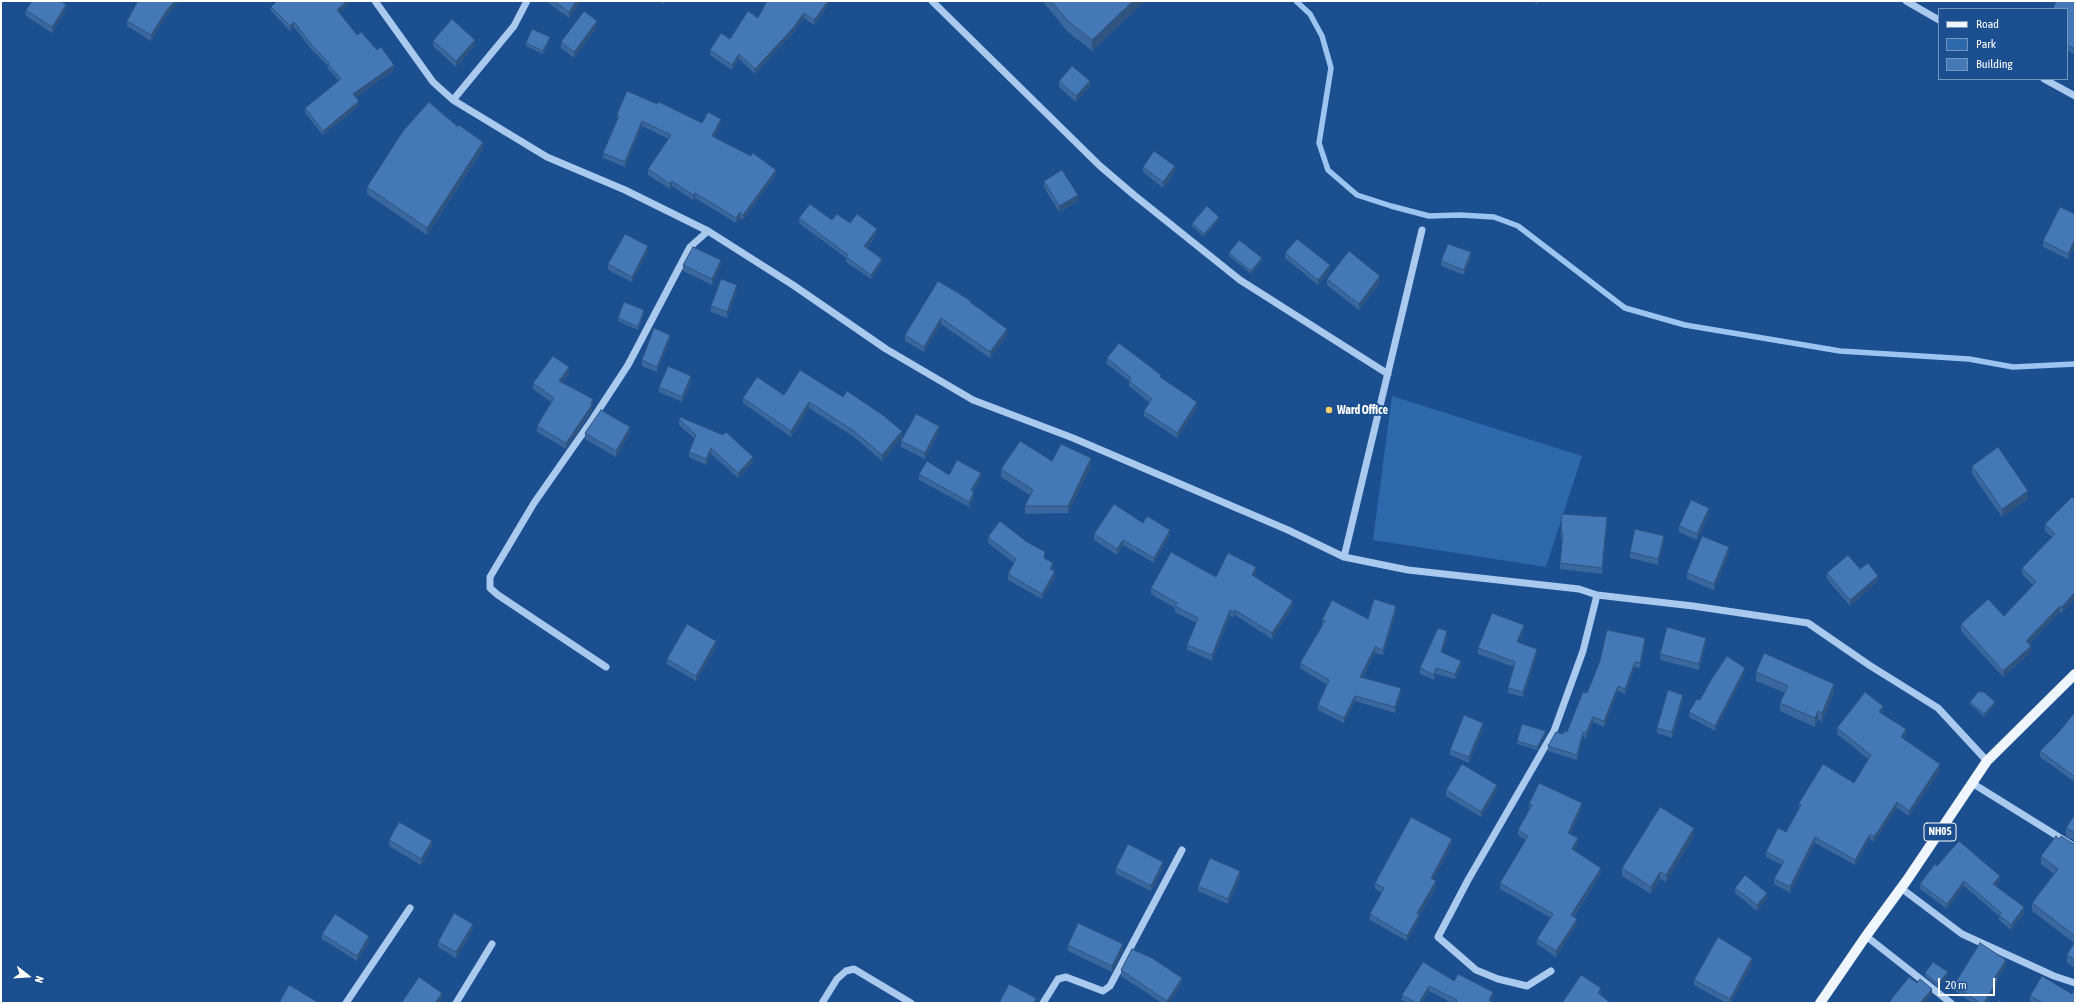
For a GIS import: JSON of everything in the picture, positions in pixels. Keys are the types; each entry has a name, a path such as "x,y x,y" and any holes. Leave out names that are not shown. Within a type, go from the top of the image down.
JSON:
{"main road":[{"name":"NH05","path":"1820,1003 1866,936 1902,888 1987,761 2075,674"}],"street":[{"path":"375,1 433,82 453,100 547,157 625,190 708,231 793,285 886,349 973,400 1073,438 1288,530 1344,557 1408,570 1579,589 1597,594 1694,606 1808,623 1869,665 1938,708 1987,761"},
{"path":"453,100 514,26 527,1"},
{"path":"932,1 1100,166 1134,195 1240,280 1388,374"},
{"path":"1906,1 1938,19"},
{"path":"2046,80 2075,96"},
{"path":"1344,557 1422,230"},
{"path":"606,667 498,595 490,588 490,577 534,503 592,420 628,365 690,247 708,231"},
{"path":"1551,971 1527,986 1498,980 1476,970 1438,937 1468,880 1554,731 1583,651 1597,594"},
{"path":"1972,783 2075,847"},
{"path":"1043,1003 1058,979 1066,977 1103,990 1110,986 1182,850"},
{"path":"1902,888 1962,934 2054,976 2075,983"},
{"path":"346,1003 410,908"},
{"path":"1866,936 1951,1003"},
{"path":"456,1003 492,944"},
{"path":"822,1003 837,979 846,970 854,970 911,1003"}],"green space":[{"path":"1392,396 1582,456 1546,567 1373,540"}],"building":[{"path":"32,1 61,1 66,5 52,27 26,10"},
{"path":"138,1 175,1 166,11 151,35 127,21"},
{"path":"277,1 347,1 337,10 357,35 361,32 377,50 381,47 394,65 353,94 359,101 323,131 305,108 341,79 294,22 290,26 271,7"},
{"path":"554,1 576,1 569,12"},
{"path":"767,1 828,1 814,20 804,13 793,28 755,69 739,54 732,65 710,50 721,33 730,39 748,11 758,18"},
{"path":"1051,1 1133,1 1092,40 1068,21"},
{"path":"2056,1 2075,1 2075,49 2068,46 2068,8 2053,8"},
{"path":"584,11 597,21 574,52 561,42"},
{"path":"452,19 475,40 456,61 433,41"},
{"path":"532,29 550,37 543,51 526,43"},
{"path":"1072,66 1090,81 1076,96 1059,81"},
{"path":"627,91 657,104 659,102 702,123 708,112 721,119 712,136 751,156 753,153 776,170 743,215 740,212 736,218 695,193 693,195 672,181 670,184 648,169 671,135 642,121 625,162 603,153 619,116 617,114"},
{"path":"429,102 458,127 459,125 483,142 427,228 367,187 403,131"},
{"path":"1154,151 1175,166 1163,182 1143,167"},
{"path":"1062,170 1078,195 1059,206 1044,181"},
{"path":"810,204 832,220 837,214 850,223 857,214 877,229 864,246 882,259 871,275 846,257 848,255 799,218"},
{"path":"1207,206 1219,217 1204,234 1192,223"},
{"path":"2060,207 2075,214 2075,239 2068,254 2043,241"},
{"path":"625,234 648,246 632,277 608,264"},
{"path":"1297,239 1330,265 1318,280 1285,253"},
{"path":"1239,240 1262,258 1251,271 1229,253"},
{"path":"1448,244 1471,252 1464,270 1441,261"},
{"path":"693,247 721,260 712,279 683,265"},
{"path":"1349,251 1380,276 1359,304 1327,279"},
{"path":"721,279 737,285 727,312 711,306"},
{"path":"938,281 971,301 970,302 1007,329 990,352 941,318 924,347 905,335"},
{"path":"624,302 644,310 638,327 618,318"},
{"path":"654,328 670,335 657,367 642,360"},
{"path":"1119,343 1161,375 1160,377 1197,402 1177,433 1144,411 1152,399 1129,381 1131,378 1107,358"},
{"path":"553,356 569,367 559,381 593,399 592,405 566,443 537,426 554,398 533,383"},
{"path":"668,366 691,376 682,397 659,387"},
{"path":"800,370 843,397 847,391 884,416 902,431 882,455 854,431 809,402 791,431 743,398 757,377 784,395"},
{"path":"601,410 630,427 616,451 585,433"},
{"path":"916,414 939,426 925,453 901,441"},
{"path":"680,417 723,435 726,432 753,457 738,473 711,448 706,459 689,452 696,435 679,419"},
{"path":"1020,441 1052,461 1061,444 1091,458 1068,506 1025,506 1033,490 1001,469"},
{"path":"1998,447 2028,491 2002,509 1972,466"},
{"path":"957,460 981,473 971,490 974,492 969,502 919,474 927,461 949,475"},
{"path":"2072,497 2075,500 2075,592 2062,607 2060,606 2026,641 2031,646 2003,671 1961,624 1988,599 2004,616 2036,582 2022,568 2055,534 2045,524"},
{"path":"1691,500 1709,508 1697,534 1679,526"},
{"path":"1114,504 1143,523 1147,516 1170,530 1154,558 1123,540 1117,549 1094,534"},
{"path":"1562,514 1607,517 1602,568 1560,563 1563,534 1561,533"},
{"path":"1000,521 1027,542 1045,552 1044,558 1053,563 1050,569 1055,571 1042,594 1008,574 1016,559 988,537"},
{"path":"1635,529 1664,536 1658,559 1630,552"},
{"path":"1702,536 1729,547 1714,584 1687,573"},
{"path":"1171,552 1216,577 1228,553 1256,567 1252,575 1293,601 1272,633 1235,610 1234,612 1230,610 1212,655 1187,645 1198,618 1175,606 1177,603 1151,588"},
{"path":"1848,555 1860,569 1868,563 1878,576 1850,600 1827,573"},
{"path":"1374,599 1396,606 1383,650 1375,647 1360,677 1401,688 1395,707 1355,696 1344,718 1318,705 1329,680 1300,663 1325,621 1322,620 1332,600 1368,619"},
{"path":"1492,613 1524,625 1517,642 1537,649 1523,692 1508,688 1515,662 1478,648"},
{"path":"687,624 716,641 696,676 667,659"},
{"path":"1667,627 1706,638 1699,664 1660,654"},
{"path":"1438,628 1447,631 1441,652 1461,661 1455,674 1436,668 1434,675 1420,668"},
{"path":"1607,630 1645,638 1640,663 1635,662 1625,689 1618,686 1604,721 1593,717 1586,733 1583,732 1577,755 1548,746 1556,732 1563,734 1564,731 1567,732 1583,692 1587,693 1600,661"},
{"path":"1764,653 1834,684 1822,713 1818,711 1815,718 1780,703 1788,686 1756,672"},
{"path":"1727,656 1745,668 1715,726 1689,712 1697,699 1700,700"},
{"path":"1668,690 1683,695 1672,732 1657,728"},
{"path":"1865,692 1883,706 1879,712 1906,729 1901,737 1940,764 1909,811 1897,802 1874,837 1870,834 1855,860 1815,837 1790,887 1774,879 1784,861 1766,852 1778,828 1786,832 1801,805 1799,803 1823,764 1854,783 1871,755 1837,728"},
{"path":"1978,692 1984,692 1995,702 1984,714 1970,702"},
{"path":"2075,712 2075,777 2040,751 2059,732"},
{"path":"1464,715 1483,723 1469,757 1450,750"},
{"path":"1522,724 1546,731 1537,747 1517,741"},
{"path":"1462,764 1497,785 1481,812 1446,790"},
{"path":"1539,783 1582,803 1568,833 1578,838 1572,849 1601,868 1571,915 1577,919 1556,951 1537,939 1553,914 1500,883 1528,836 1518,830 1532,805 1529,804"},
{"path":"1660,807 1694,828 1666,875 1660,872 1651,887 1622,868"},
{"path":"2075,814 2075,833 2066,828"},
{"path":"1411,817 1452,839 1431,878 1436,881 1417,913 1419,915 1407,936 1370,914 1384,888 1375,883"},
{"path":"399,822 432,841 421,859 389,840"},
{"path":"2056,836 2059,839 2061,836 2075,844 2075,936 2032,903 2058,869 2041,856"},
{"path":"1959,841 2000,876 1993,884 2024,907 2011,925 1999,915 2001,913 1964,881 1947,904 1920,884 1935,864 1937,866"},
{"path":"1128,844 1163,862 1151,886 1116,868"},
{"path":"1210,858 1240,871 1228,899 1198,886"},
{"path":"1745,875 1767,893 1757,905 1735,888"},
{"path":"454,913 473,924 456,952 438,942"},
{"path":"335,914 369,936 357,956 322,934"},
{"path":"1078,923 1123,944 1112,966 1068,945"},
{"path":"1718,937 1752,958 1730,999 1694,980"},
{"path":"2075,941 2075,960 2067,955"},
{"path":"1980,943 2006,960 1995,977 1998,979 1984,1003 1980,1003 1954,985"},
{"path":"1132,949 1152,958 1182,978 1167,1001 1121,970"},
{"path":"1423,962 1454,981 1458,974 1493,992 1489,1000 1493,1003 1456,1003 1457,1000 1429,986 1419,1003 1416,1003 1402,995"},
{"path":"1933,962 1948,972 1938,984 1925,973"},
{"path":"1581,975 1601,988 1598,993 1611,1003 1562,1003"},
{"path":"2042,976 2072,994 2075,988 2075,1003 2043,1003 2030,996"},
{"path":"419,977 442,993 435,1003 403,1003 402,1002"},
{"path":"1909,977 1917,983 1920,979 1932,989 1920,1003 1892,1003 1890,1001"},
{"path":"1009,984 1036,998 1034,1003 999,1003"},
{"path":"289,985 319,1003 279,1003"}],"waterway":[{"path":"1296,1 1310,14 1322,36 1331,68 1319,143 1328,170 1357,195 1429,216 1460,215 1494,217 1518,226 1625,308 1685,325 1840,351 1969,359 2013,367 2075,364"}],"place":[{"name":"Ward Office","path":"1329,410"}]}
